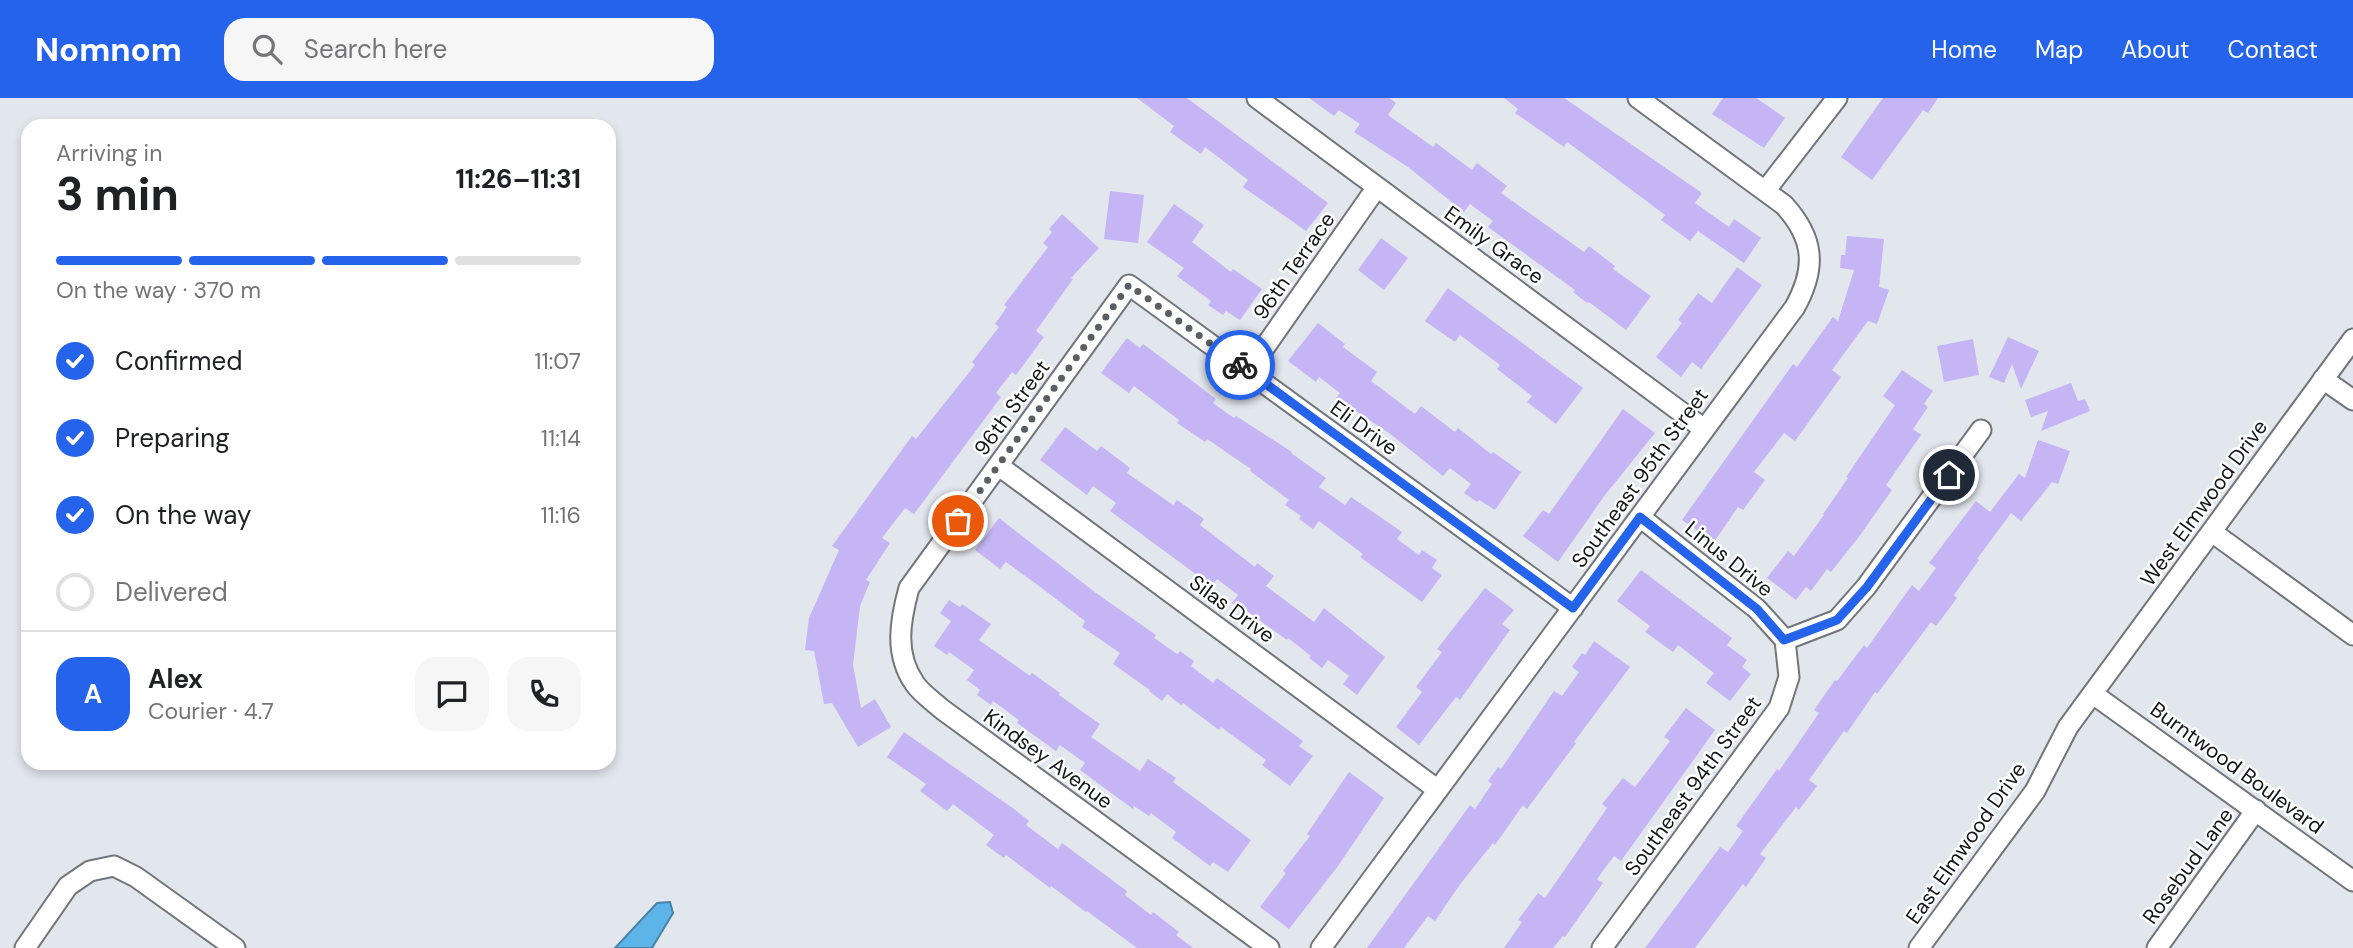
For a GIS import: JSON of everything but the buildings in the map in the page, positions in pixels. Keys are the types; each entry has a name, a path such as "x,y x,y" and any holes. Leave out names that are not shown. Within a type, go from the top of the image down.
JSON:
{"street":[{"name":"Southeast 95th Street","path":"1321,948 1795,306 1807,284 1808,244 1804,233 1784,205 1638,98"},
{"path":"1765,191 1837,98"},
{"name":"Emily Grace","path":"1262,99 1704,429"},
{"name":"96th Terrace","path":"1248,371 1377,187"},
{"name":"Eli Drive","path":"1129,285 1573,608"},
{"name":"96th Street","path":"930,558 1129,285"},
{"name":"West Elmwood Drive","path":"2093,694 2353,339"},
{"path":"2323,379 2353,400"},
{"path":"1784,640 1837,620 1867,587 1982,430"},
{"name":"Silas Drive","path":"999,466 1438,790"},
{"name":"Linus Drive","path":"1640,517 1757,609 1784,640"},
{"path":"2211,532 2353,635"},
{"name":"Kindsey Avenue","path":"930,558 909,588 900,621 902,659 915,684 943,710 1269,948"},
{"name":"Southeast 94th Street","path":"1602,948 1779,708 1789,677 1784,640"},
{"name":"Burntwood Boulevard","path":"2093,694 2353,881"},
{"name":"East Elmwood Drive","path":"1919,948 2035,791 2062,737 2093,694"},
{"name":"Rosebud Lane","path":"2157,948 2256,810"},
{"path":"25,948 68,887 90,871 114,866 136,877 235,948"}],"water":[{"path":"670,902 673,913 652,948 615,948 657,903"}],"way so far":[{"path":"958,521 1129,285 1240,365"}],"route":[{"path":"1240,365 1573,608 1640,517 1757,609 1784,640 1837,620 1867,587 1949,475"}]}
